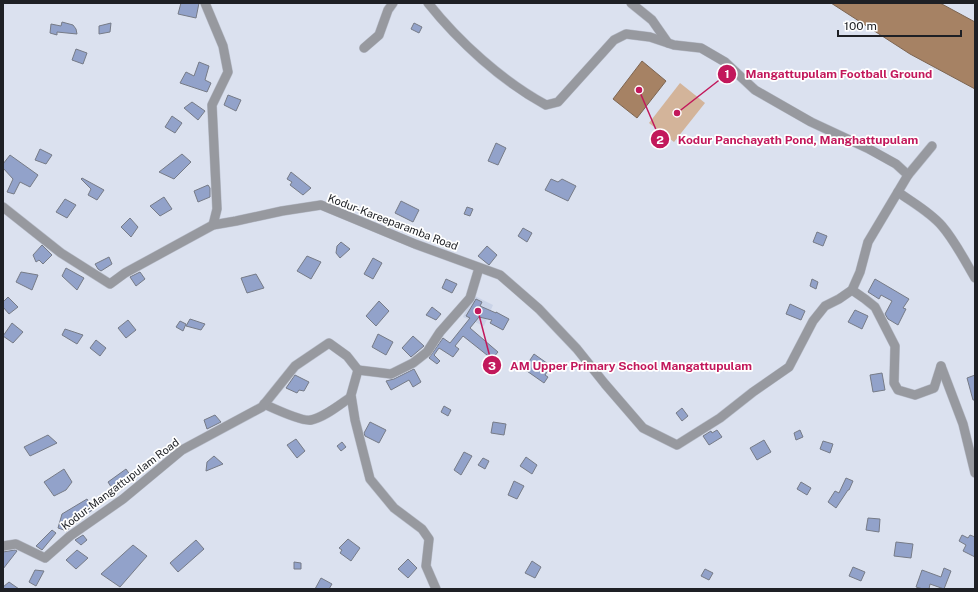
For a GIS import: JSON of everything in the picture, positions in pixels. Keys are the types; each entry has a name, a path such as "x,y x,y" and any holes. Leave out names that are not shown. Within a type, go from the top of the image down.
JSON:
{"street":[{"path":"205,3 223,46 228,72 212,105 217,209 213,225"},
{"path":"364,48 379,35 388,10 393,3"},
{"path":"428,3 443,22 488,65 528,95 546,105 558,102 614,40 626,34 650,37 668,43 701,48 725,62 755,90 811,122 869,149 896,164 908,175"},
{"path":"631,3 652,20 668,43"},
{"path":"932,146 908,175 868,242 860,272 852,290 866,299 875,308 895,346 894,383 898,390 916,395 934,388 941,366 963,424 975,473"},
{"path":"898,192 930,215 942,226 975,278"},
{"name":"Kodur-Kareeparamba Road","path":"3,207 61,253 110,284 125,273 213,225 282,211 321,205 500,275 539,309 577,349 643,428 677,445 720,418 753,392 789,367 813,321 825,306 852,290"},
{"path":"436,589 426,566 429,540 422,529 394,508 370,479 355,420 351,397 358,370 391,374 413,363 427,352 440,332 470,298 479,268"},
{"name":"Kodur-Mangattupulam Road","path":"3,546 16,544 45,558 70,536 123,499 182,450 262,406 295,366 330,343 347,356 358,370"},
{"path":"264,404 283,413 309,421 322,416 351,397"}],"shaded area":[{"path":"831,3 940,3 975,22 975,89 910,54"},
{"path":"642,61 666,81 637,118 613,99"},
{"path":"680,83 705,103 674,142 649,123"},
{"path":"473,295 493,305 484,326 463,317"}],"building":[{"path":"181,3 199,3 196,18 178,14"},
{"path":"62,22 73,25 77,34 57,32 57,35 50,33 51,24 61,26"},
{"path":"111,23 110,32 99,34 99,26"},
{"path":"414,23 422,27 419,33 411,29"},
{"path":"76,49 87,53 83,64 72,60"},
{"path":"199,62 209,66 205,80 211,83 207,92 180,83 186,72 194,76"},
{"path":"228,95 241,100 236,111 224,105"},
{"path":"192,102 205,111 198,120 184,108"},
{"path":"172,116 182,123 175,133 165,127"},
{"path":"496,143 506,148 498,165 488,161"},
{"path":"40,149 52,155 46,164 35,160"},
{"path":"182,154 191,162 174,179 159,172"},
{"path":"10,155 38,175 30,187 20,182 14,194 7,192 13,179 3,168 3,164"},
{"path":"291,172 311,188 303,195 290,185 292,182 287,179"},
{"path":"82,178 104,190 97,200 88,195 91,189 81,179"},
{"path":"551,179 558,182 562,179 576,186 568,201 545,190"},
{"path":"208,185 210,188 210,197 198,202 194,191"},
{"path":"164,197 172,209 160,216 150,206"},
{"path":"65,199 76,205 67,218 56,212"},
{"path":"401,201 419,210 413,222 395,213"},
{"path":"467,207 473,209 470,216 464,214"},
{"path":"130,218 138,227 131,237 121,227"},
{"path":"523,228 532,233 527,242 518,236"},
{"path":"817,232 827,236 823,246 813,242"},
{"path":"341,242 350,249 340,258 336,253 337,246"},
{"path":"42,245 52,255 43,264 39,260 36,262 33,255"},
{"path":"487,246 497,255 489,265 478,256"},
{"path":"307,256 321,262 311,279 297,271"},
{"path":"109,257 112,264 101,271 98,269 95,264"},
{"path":"373,258 382,263 373,279 364,274"},
{"path":"66,268 84,278 77,290 62,276"},
{"path":"21,272 38,275 32,290 16,282"},
{"path":"140,272 145,279 136,286 130,277"},
{"path":"256,274 264,288 247,293 241,278"},
{"path":"446,279 457,284 452,293 442,288"},
{"path":"812,279 818,282 816,289 810,286"},
{"path":"875,279 909,299 903,308 906,309 898,325 888,319 885,314 892,301 881,295 879,299 868,292"},
{"path":"8,297 18,307 9,314 3,307 3,302"},
{"path":"476,299 482,302 480,306 509,319 503,330 490,323 492,320 479,317 470,328 498,352 492,359 463,336 455,346 459,349 453,357 439,348 434,355 440,361 437,364 429,358 443,338 450,343 470,318 466,316"},
{"path":"379,301 389,311 376,326 366,316"},
{"path":"790,304 805,311 801,320 786,314"},
{"path":"432,307 441,314 436,320 426,315"},
{"path":"855,310 868,316 862,329 848,322"},
{"path":"190,319 205,324 201,330 186,326"},
{"path":"128,320 136,330 126,338 118,328"},
{"path":"180,321 186,324 183,331 176,327"},
{"path":"12,323 23,332 13,343 3,336"},
{"path":"65,329 83,335 77,344 62,335"},
{"path":"378,334 393,342 386,355 372,347"},
{"path":"413,336 424,346 411,357 402,348"},
{"path":"96,340 106,348 100,356 90,348"},
{"path":"534,354 551,366 545,375 548,377 544,383 524,369"},
{"path":"414,369 421,382 413,387 409,380 391,390 386,381 394,379"},
{"path":"882,373 885,390 873,392 870,375"},
{"path":"295,375 309,382 304,391 299,390 297,393 286,388"},
{"path":"975,375 975,400 973,400 967,378"},
{"path":"444,406 451,410 448,416 441,412"},
{"path":"682,408 688,416 682,421 676,413"},
{"path":"215,415 221,422 207,429 204,420"},
{"path":"370,422 386,430 379,443 365,436 364,433"},
{"path":"493,422 506,424 504,435 491,433"},
{"path":"717,430 722,437 709,445 703,436 711,431 712,433"},
{"path":"800,430 803,437 796,440 794,433"},
{"path":"48,435 57,443 30,456 24,447"},
{"path":"296,439 305,451 297,458 287,445"},
{"path":"764,440 771,452 757,460 750,448"},
{"path":"823,441 833,444 830,453 820,449"},
{"path":"342,442 346,447 341,451 337,446"},
{"path":"464,452 472,456 461,475 454,470"},
{"path":"214,456 223,464 206,471 207,462"},
{"path":"526,457 537,465 532,474 520,466"},
{"path":"483,458 489,461 485,469 478,465"},
{"path":"64,469 72,482 66,490 54,496 44,482"},
{"path":"126,469 133,479 115,493 108,482"},
{"path":"846,478 853,481 849,490 836,508 828,502 835,491 839,493"},
{"path":"514,481 524,486 517,499 508,495"},
{"path":"801,482 811,488 807,495 797,489"},
{"path":"87,499 94,509 83,516 81,513 67,531 58,528 62,514"},
{"path":"868,518 880,519 879,532 866,530"},
{"path":"52,530 56,533 42,550 36,546"},
{"path":"83,535 87,540 81,545 75,540"},
{"path":"962,535 968,538 970,535 975,537 975,557 963,551 966,545 959,541"},
{"path":"348,539 360,548 351,561 340,553 342,550 339,548"},
{"path":"196,540 204,549 178,572 170,563"},
{"path":"896,542 913,544 911,558 894,556"},
{"path":"133,545 147,556 120,587 101,574"},
{"path":"77,550 88,558 76,569 66,560"},
{"path":"17,551 3,569 3,552"},
{"path":"408,559 417,568 408,578 398,569"},
{"path":"532,561 541,567 535,578 525,573"},
{"path":"294,562 301,563 301,569 294,569"},
{"path":"853,567 865,572 861,581 849,576"},
{"path":"944,568 951,571 944,589 930,584 929,589 916,587 922,570 941,577"},
{"path":"705,569 713,573 709,580 701,576"},
{"path":"35,570 44,571 36,586 29,582"},
{"path":"321,578 332,584 329,589 315,589"},
{"path":"9,582 19,589 3,589 3,587"}],"place":[{"name":"Kodur Panchayath Pond, Manghattupulam","path":"639,90"},
{"name":"Mangattupulam Football Ground","path":"677,113"},
{"name":"AM Upper Primary School Mangattupulam","path":"478,311"}]}
